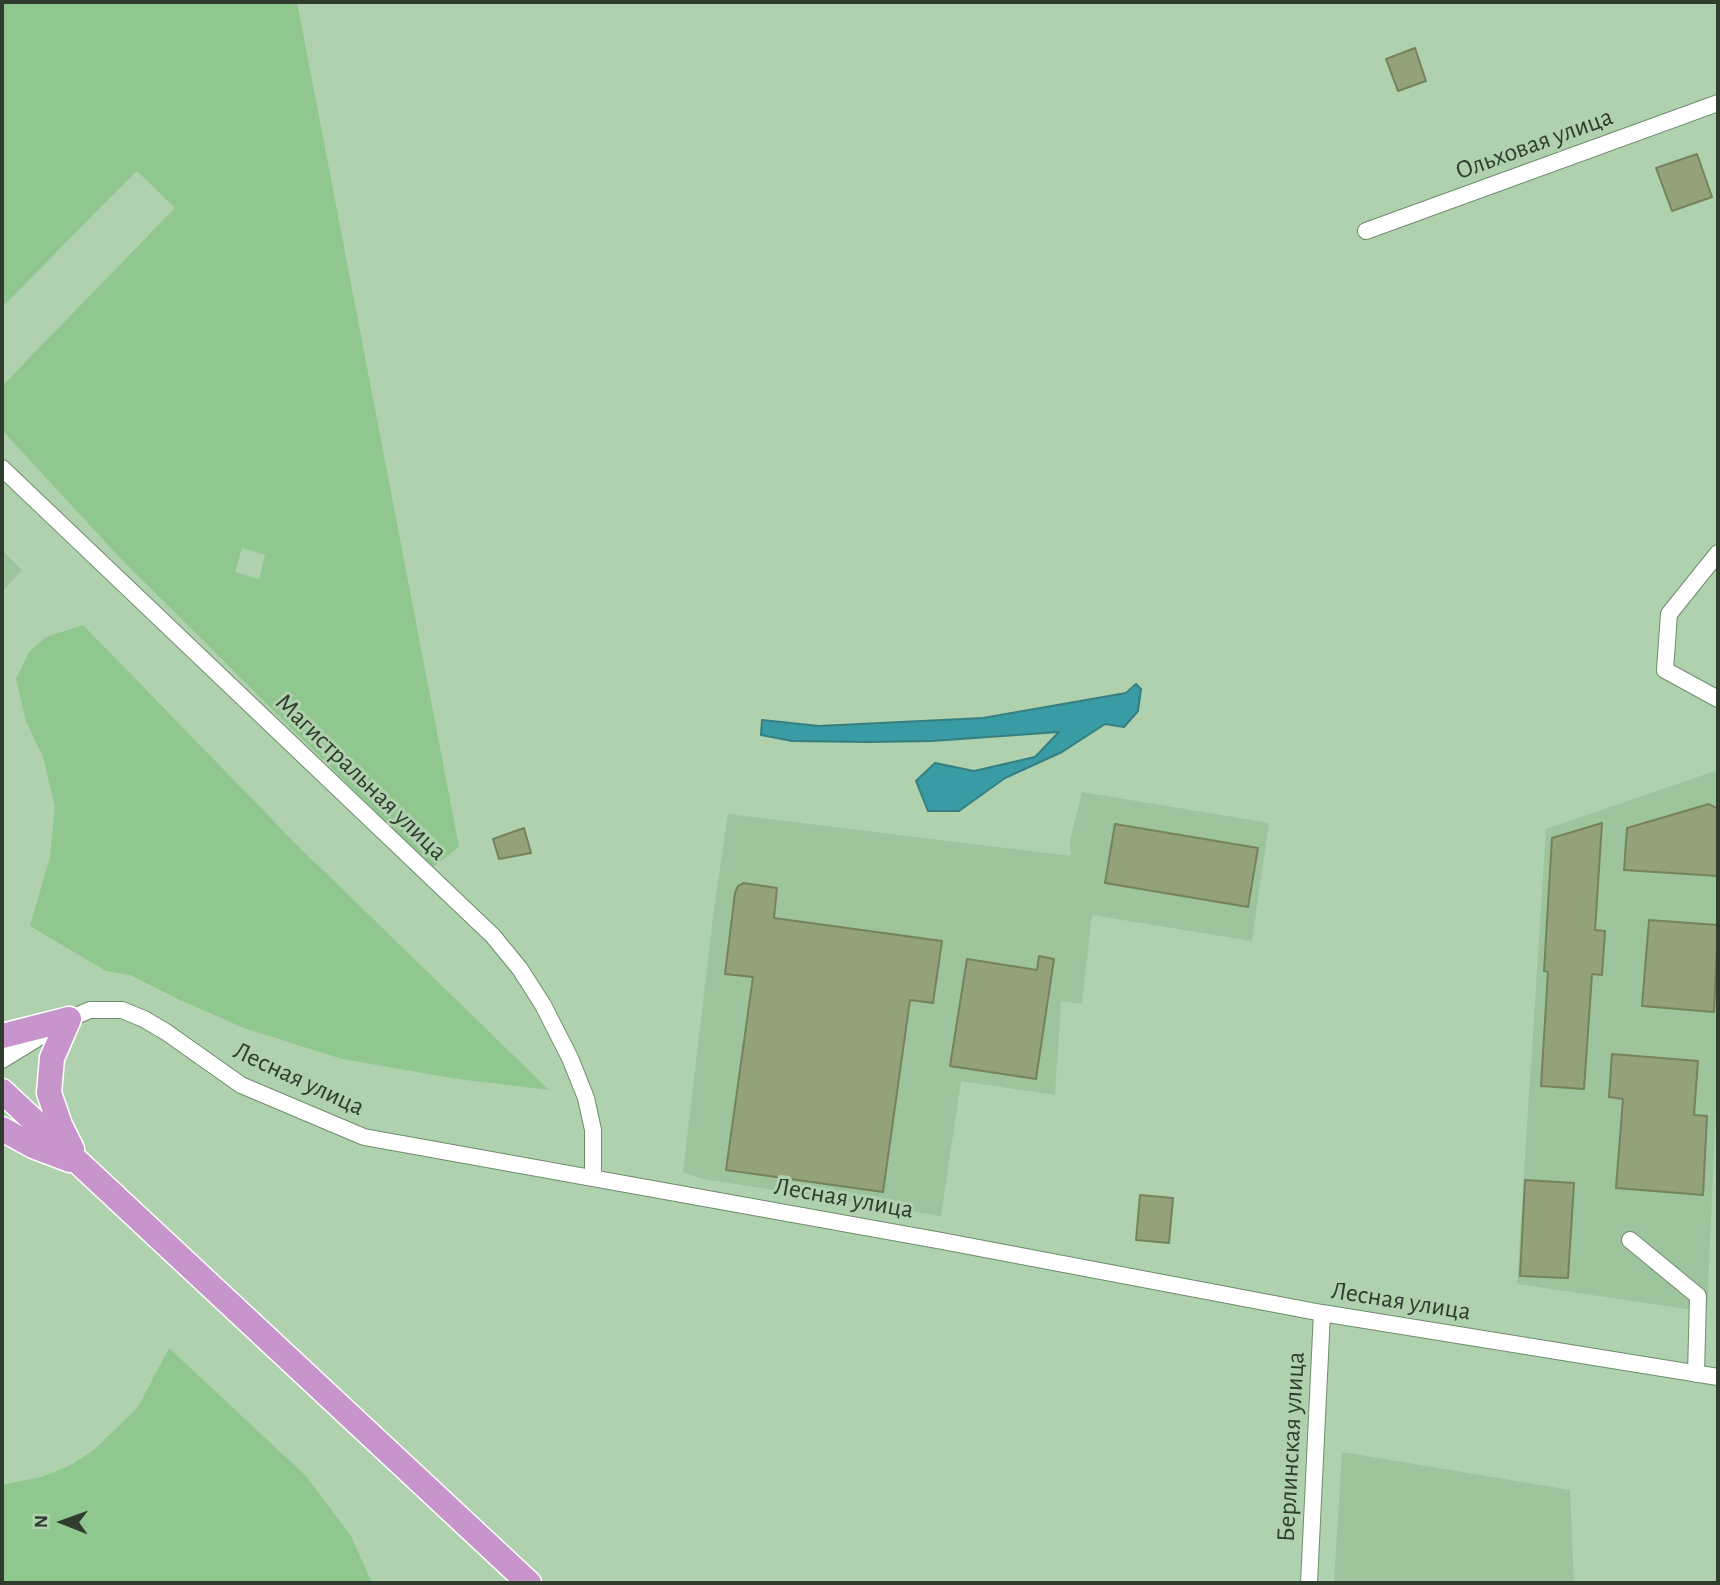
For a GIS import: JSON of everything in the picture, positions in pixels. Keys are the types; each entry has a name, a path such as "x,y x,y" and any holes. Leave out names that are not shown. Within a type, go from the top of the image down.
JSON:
{"highway":[{"path":"2,1035 69,1018"},
{"path":"69,1018 52,1058 49,1093 60,1125 80,1164"},
{"path":"2,1091 529,1583"},
{"path":"2,1129 33,1146 80,1164"}],"street":[{"name":"Ольховая улица","path":"1366,231 1718,103"},
{"name":"Магистральная улица","path":"2,468 493,936 520,969 543,1005 570,1058 586,1098 593,1130 593,1178"},
{"path":"1718,553 1669,614 1665,670 1718,699"},
{"name":"Лесная улица","path":"2,1060 69,1018 90,1010 122,1010 144,1019 241,1085 364,1137 1321,1313 1718,1377"},
{"path":"1630,1240 1698,1296 1696,1374"},
{"name":"Берлинская улица","path":"1308,1583 1321,1313"}],"shaded area":[{"path":"2,2 297,2 459,847 432,868 121,559 2,430 2,386 175,208 137,171 2,307","holes":["242,548 265,555 259,579 235,572"]},
{"path":"2,550 22,570 2,592"},
{"path":"83,625 296,844 549,1090 458,1079 342,1059 244,1028 130,975 106,971 30,926 50,857 55,806 43,757 26,721 16,679 29,652 46,637"},
{"path":"1718,770 1718,1060 1707,1312 1517,1284 1546,829"},
{"path":"1082,792 1269,823 1252,941 1092,915 1082,1004 1061,1001 1055,1095 961,1081 941,1216 703,1179 683,1172 728,814 1071,856 1070,840"},
{"path":"169,1348 306,1476 351,1536 372,1583 2,1583 2,1485 41,1477 69,1466 94,1450 138,1407"},
{"path":"1342,1452 1570,1490 1574,1583 1334,1583"}],"water":[{"path":"1136,684 1141,689 1138,711 1124,727 1105,724 1062,752 1005,778 959,811 928,811 916,781 935,763 974,771 1035,757 1059,732 932,741 868,742 792,741 761,735 762,720 819,726 983,718 1126,693"}],"building":[{"path":"1415,48 1426,81 1398,91 1386,59"},
{"path":"1697,154 1712,197 1672,211 1656,168"},
{"path":"1709,804 1718,809 1718,876 1624,870 1627,828"},
{"path":"1602,823 1595,930 1605,931 1602,975 1592,974 1584,1089 1541,1086 1552,838"},
{"path":"1115,824 1258,848 1248,907 1105,883"},
{"path":"524,828 531,853 499,859 493,839"},
{"path":"744,883 777,888 774,918 942,941 933,1003 910,1000 883,1192 726,1170 753,977 725,974 735,893 738,886"},
{"path":"1649,920 1718,925 1714,1012 1642,1006"},
{"path":"1039,956 1054,959 1036,1079 950,1066 967,959 1037,970"},
{"path":"1612,1054 1698,1061 1694,1115 1707,1116 1703,1195 1616,1188 1623,1099 1609,1097"},
{"path":"1525,1180 1574,1183 1568,1278 1520,1276"},
{"path":"1140,1195 1173,1198 1169,1243 1136,1240"}]}
